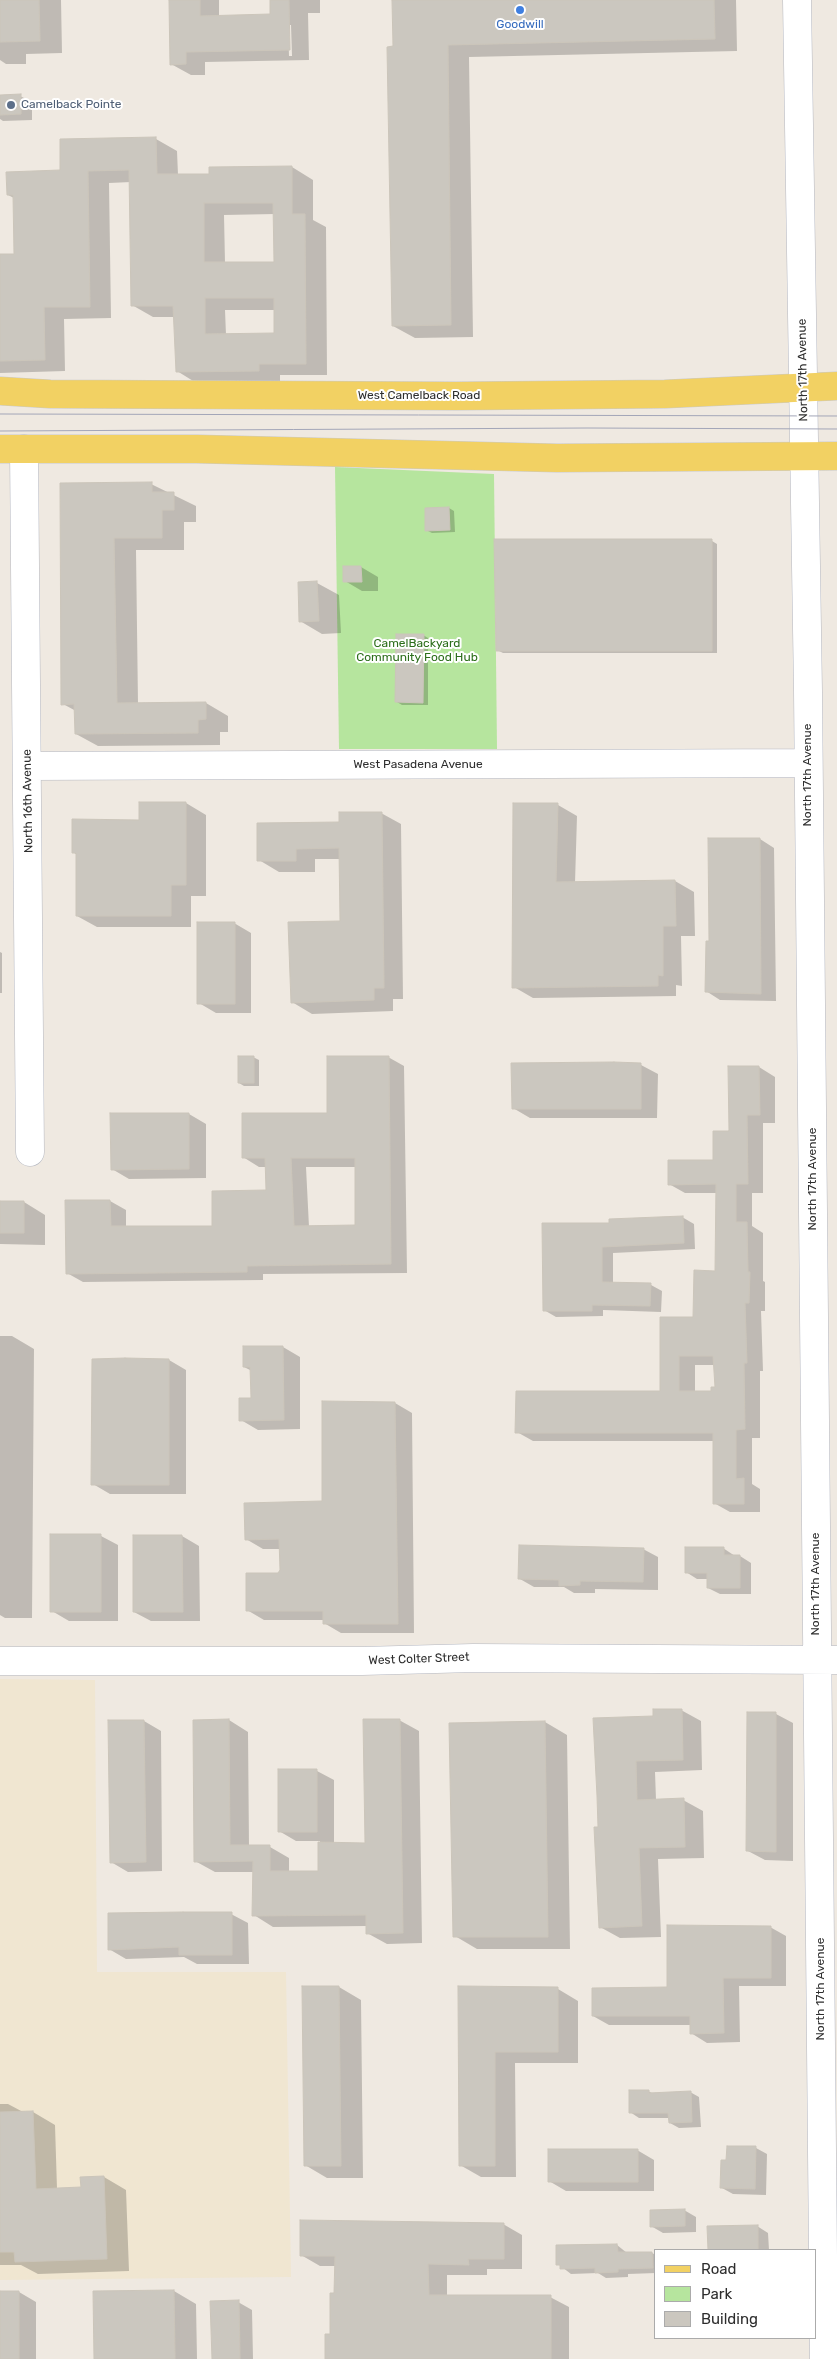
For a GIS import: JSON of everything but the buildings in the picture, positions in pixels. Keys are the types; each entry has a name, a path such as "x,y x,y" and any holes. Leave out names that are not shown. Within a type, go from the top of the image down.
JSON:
{"main road":[{"name":"West Camelback Road","path":"0,392 456,396 665,394 837,386"},
{"path":"12,449 197,449 551,458 837,456"}],"street":[{"name":"North 17th Avenue","path":"797,0 808,763 827,1660 824,2359"},
{"name":"North 16th Avenue","path":"12,449 28,766 30,1152"},
{"name":"West Pasadena Avenue","path":"28,766 808,763"},
{"name":"West Colter Street","path":"0,1661 346,1661 473,1658 827,1660"}],"shaded area":[{"path":"0,1679 95,1680 97,1972 286,1972 291,2277 0,2280"}],"green space":[{"name":"CamelBackyard Community Food Hub","path":"335,467 494,474 497,749 339,749"}],"tram line":[{"path":"0,414 837,416"},
{"path":"0,431 587,428 837,429"}],"place":[{"name":"Goodwill","path":"520,10"},
{"name":"Camelback Pointe","path":"11,105"}]}
